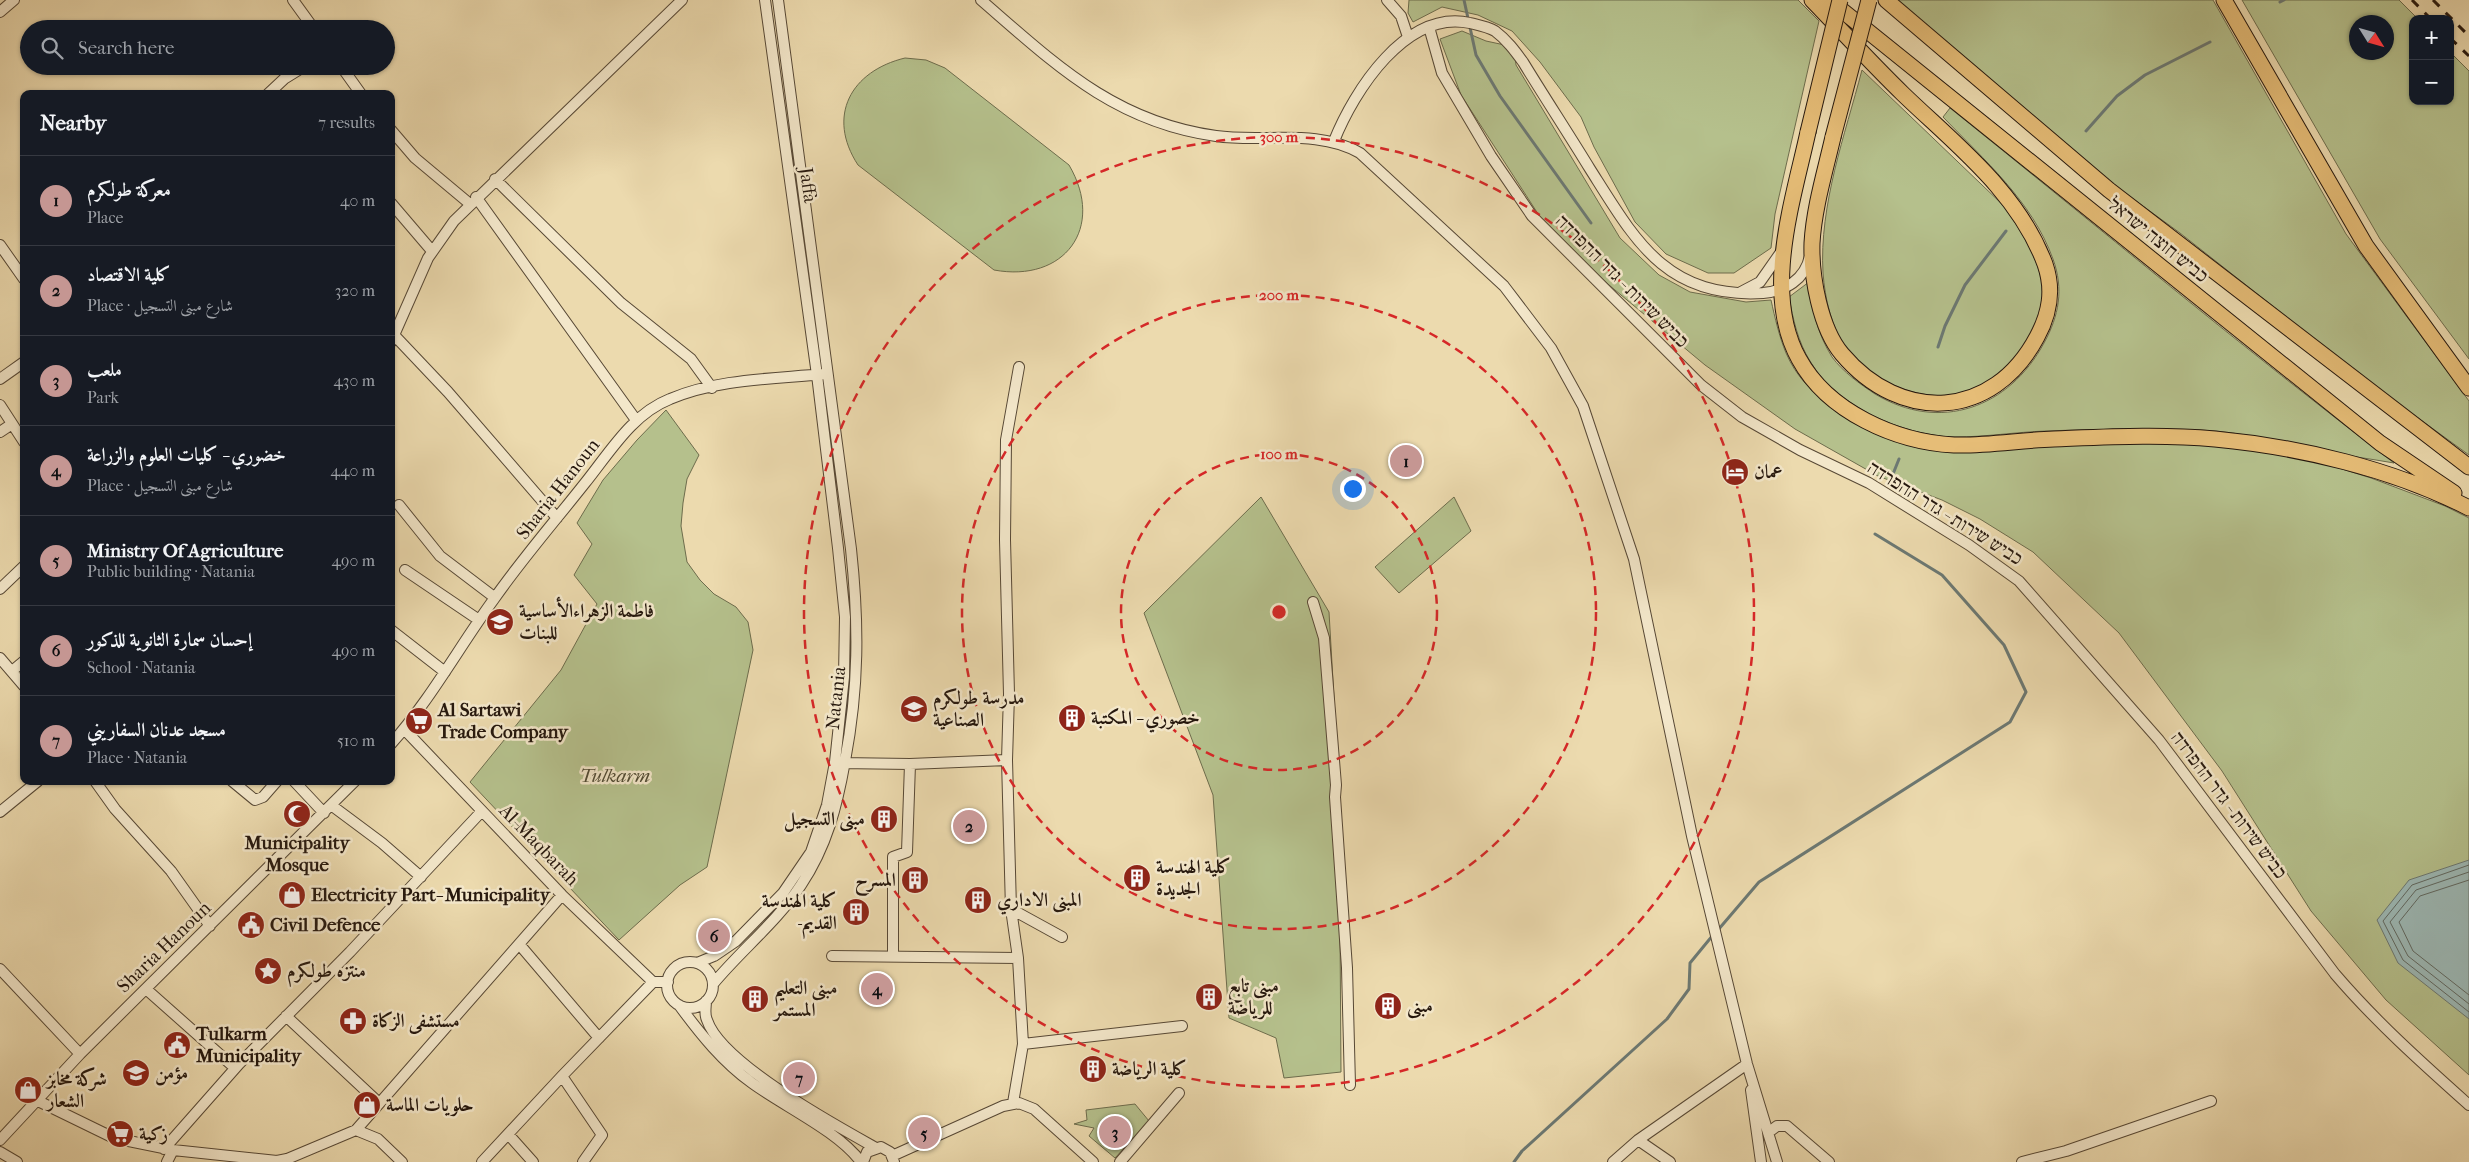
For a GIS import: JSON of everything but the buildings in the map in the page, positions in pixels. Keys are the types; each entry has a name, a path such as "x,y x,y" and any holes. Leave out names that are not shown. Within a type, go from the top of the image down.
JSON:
{"highway":[{"path":"1812,0 1888,79 2001,188 2015,207 2044,263 2050,281 2051,298 2046,321 2031,348 2015,370 1997,386 1973,398 1945,404 1928,402 1890,392 1864,376 1840,353 1826,326 1815,284 1812,243 1819,197 1833,138 1869,0"},
{"name":"כביש חוצה ישראל","path":"1829,0 2380,443 2469,503"},
{"path":"1840,0 1808,132 1784,246 1781,291 1785,319 1798,358 1823,389 1846,409 1878,427 1913,439 1954,444 2094,437 2162,436 2253,443 2377,471 2418,484 2469,508"},
{"name":"כביש חוצה ישראל","path":"1886,0 2109,190 2469,467"},
{"path":"2224,0 2366,246 2469,388"}],"street":[{"path":"0,12 14,0"},
{"path":"293,0 307,20"},
{"path":"395,334 432,251 444,233 473,200 682,0"},
{"name":"Jaffa","path":"765,0 817,375"},
{"name":"Jaffa","path":"778,0 828,374"},
{"path":"980,0 1075,79 1107,100 1142,117 1179,129 1217,136 1334,141 1360,153 1504,286 1551,348 1583,406 1634,559 1692,836 1747,1064 1778,1162"},
{"path":"1387,0 1400,16 1408,37"},
{"path":"1334,141 1342,122 1357,96 1382,62 1408,37 1429,27 1460,21 1494,30 1509,44 1523,62 1631,234 1663,266 1686,280 1719,291 1738,293 1781,291 1804,270 1809,261 1812,243"},
{"name":"כביש שירות - גדר ההפרדה","path":"1429,27 1442,74 1491,156 1532,216 1701,385 1742,417 1800,450 1869,483 1969,545 2019,581 2159,740 2335,974 2364,1008 2469,1105"},
{"path":"272,90 290,75"},
{"path":"347,75 358,90"},
{"path":"395,135 415,158 473,200 636,420"},
{"path":"496,179 621,303 691,359 712,388"},
{"path":"395,208 432,251"},
{"path":"0,245 20,273"},
{"path":"1738,293 1760,282 1778,259 1784,246"},
{"path":"395,340 448,392 557,518"},
{"path":"0,378 20,365"},
{"path":"1013,1103 1023,1044 1018,958 1012,910 1006,760 1010,694 1005,540 1006,440 1019,367"},
{"name":"Sharia Hanoun","path":"395,739 428,699 494,597 636,420 670,399 712,388 748,381 828,374"},
{"name":"Natania","path":"697,963 714,956 736,941 796,877 811,852 820,831 852,724 857,667 857,620 851,549 828,374"},
{"name":"Natania","path":"713,984 735,958 777,917 801,886 824,844 835,814 840,763 845,617 817,375"},
{"path":"0,406 20,436"},
{"path":"0,432 12,424"},
{"path":"400,504 440,556 494,597"},
{"path":"0,589 20,570"},
{"path":"405,570 479,620"},
{"path":"1312,602 1324,638 1336,785 1335,797 1347,968 1350,1086"},
{"path":"395,633 445,672"},
{"path":"0,658 20,681"},
{"path":"12,671 20,664"},
{"name":"Al-Maqbarah","path":"404,729 562,895 653,982"},
{"path":"840,763 910,764 1006,760"},
{"path":"893,956 893,857 907,852 910,764"},
{"path":"0,812 33,785"},
{"path":"97,785 115,810 171,871 210,926"},
{"path":"237,785 255,800 263,797 274,785"},
{"path":"298,785 324,813"},
{"name":"Sharia Hanoun","path":"1,1136 80,1054 351,785"},
{"path":"332,805 382,843 421,877"},
{"path":"168,1162 168,1149 235,1068 421,877 482,811"},
{"path":"36,1100 114,1138 168,1149 277,1161 287,1159 356,1130 562,895"},
{"path":"1012,910 1062,937"},
{"path":"519,944 599,1038"},
{"path":"832,956 1018,958"},
{"path":"876,1148 867,1152 862,1162 845,1144 735,1070 700,1033 669,994 668,982 677,966 684,963 697,963 706,968 713,984 706,1001 705,1012 709,1026 741,1061 784,1092 876,1148 886,1149 893,1159 1013,1103 1025,1104 1034,1109 1093,1162"},
{"path":"0,969 80,1054"},
{"path":"482,1162 653,982 668,982"},
{"path":"146,989 235,1068"},
{"path":"679,1005 693,1007 706,1001"},
{"path":"286,1016 379,1104"},
{"path":"1023,1044 1182,1026"},
{"path":"1613,1162 1638,1140 1747,1064"},
{"path":"1747,1064 1761,1162"},
{"path":"562,1076 602,1135 583,1162"},
{"path":"1120,1162 1179,1093"},
{"path":"2022,1162 2066,1150 2212,1101"},
{"path":"1769,1132 1777,1126 1787,1126 1830,1162"},
{"path":"356,1130 378,1139 402,1162"},
{"path":"508,1134 533,1162"},
{"path":"1638,1140 1670,1162"},
{"path":"0,1152 16,1162"}],"green space":[{"path":"1409,0 1798,0 1819,21 1775,214 1771,248 1734,273 1708,273 1666,254 1635,222 1594,147 1581,117 1540,62 1512,31 1478,15 1442,7 1413,22 1408,13"},
{"path":"1897,0 2213,0 2346,234 2469,401 2469,455 2374,386 2180,233 2085,164"},
{"path":"2242,0 2399,0 2414,15 2409,15 2409,105 2454,105 2454,56 2469,71 2469,359 2380,239"},
{"path":"1462,31 1486,41 1514,47 1516,65 1620,238 1659,275 1690,292 1746,302 1771,300 1781,340 1795,370 1819,397 1849,417 1900,439 2201,439 2313,460 2371,478 2445,506 2469,518 2469,1075 2386,1000 2311,911 2222,771 2119,633 2033,552 1980,519 1942,500 1878,476 1795,429 1705,365 1555,240 1461,95 1440,39"},
{"path":"905,58 926,60 945,68 1069,165 1079,188 1083,210 1080,229 1072,246 1058,259 1040,268 1019,272 994,270 858,165 849,147 844,129 845,113 849,98 870,73 886,64"},
{"path":"1862,70 2005,207 2030,248 2039,270 2043,293 2042,308 2030,336 2017,355 1999,374 1986,384 1971,391 1937,396 1902,389 1871,372 1857,361 1846,348 1836,331 1827,302 1823,273 1825,222 1841,145"},
{"path":"1950,108 2226,331 2394,463 2327,452 2248,435 2200,430 2104,429 1966,437 1935,435 1894,425 1854,405 1837,392 1810,361 1802,346 1794,322 1789,297 1809,282 1819,330 1832,357 1841,368 1875,394 1899,406 1924,412 1948,412 1971,408 1992,398 2012,384 2029,365 2044,343 2053,323 2058,302 2058,281 2053,259 2044,238 2033,218 2005,182 1943,117"},
{"name":"Tulkarm","path":"666,410 699,455 687,479 683,503 681,526 687,562 700,580 714,594 736,607 748,622 753,650 707,867 680,885 619,940 470,782 561,670 597,604 574,575 592,544 577,523 603,480"},
{"path":"1261,497 1329,612 1339,784 1341,1072 1284,1078 1276,1038 1229,1018 1213,795 1144,613"},
{"path":"1454,497 1471,531 1399,593 1375,567"},
{"path":"1135,1104 1149,1121 1115,1158 1089,1136 1094,1128 1074,1124 1087,1120 1086,1110"}],"water":[{"path":"2469,860 2469,1019 2398,963 2377,920 2409,880"}],"waterway":[{"path":"1464,0 1476,55 1500,96 1591,223"},
{"path":"2280,2 2284,0"},
{"path":"2086,131 2117,96 2145,75 2210,42"},
{"path":"1938,347 1945,326 1965,285 2006,231"},
{"path":"1893,474 1899,459"},
{"path":"1718,930 1759,882 2010,722 2026,692 2004,645 1942,575 1875,534"},
{"path":"1514,1162 1522,1151 1667,1019 1689,989 1690,963 1713,935"}],"railway":[{"path":"2412,0 2427,15"},
{"path":"2433,0 2469,36"},
{"path":"2454,42 2469,56"}],"place":[{"name":"معركة طولكرم","path":"1406,461"},
{"name":"عمان","path":"1735,472"},
{"name":"فاطمة الزهراءالأساسية للبنات","path":"500,622"},
{"name":"مدرسة طولكرم الصناعية","path":"914,709"},
{"name":"خصوري - المكتبة","path":"1072,718"},
{"name":"Al Sartawi Trade Company","path":"419,721"},
{"name":"Municipality Mosque","path":"297,814"},
{"name":"مبنى التسجيل","path":"884,819"},
{"name":"كلية الاقتصاد","path":"969,826"},
{"name":"كلية الهندسة الجديدة","path":"1137,878"},
{"name":"المسرح","path":"915,880"},
{"name":"Electricity Part- Municipality","path":"292,895"},
{"name":"المبنى الاداري","path":"978,900"},
{"name":"كلية الهندسة -القديم","path":"856,912"},
{"name":"Civil Defence","path":"251,925"},
{"name":"إحسان سمارة الثانوية للذكور","path":"714,936"},
{"name":"منتزه طولكرم","path":"268,971"},
{"name":"خضوري - كليات العلوم والزراعة","path":"877,989"},
{"name":"مبنى تابع للرياضة","path":"1209,997"},
{"name":"مبنى التعليم المستمر","path":"755,999"},
{"name":"مبنى","path":"1388,1006"},
{"name":"مستشفى الزكاة","path":"353,1021"},
{"name":"Tulkarm Municipality","path":"177,1045"},
{"name":"كلية الرياضة","path":"1093,1069"},
{"name":"مؤمن","path":"136,1073"},
{"name":"مسجد عدنان السفاريني","path":"799,1078"},
{"name":"شركة مخابز الشعار","path":"28,1090"},
{"name":"حلويات الماسة","path":"367,1105"},
{"name":"ملعب","path":"1115,1132"},
{"name":"Ministry Of Agriculture","path":"924,1133"},
{"name":"زكية","path":"120,1134"}]}
